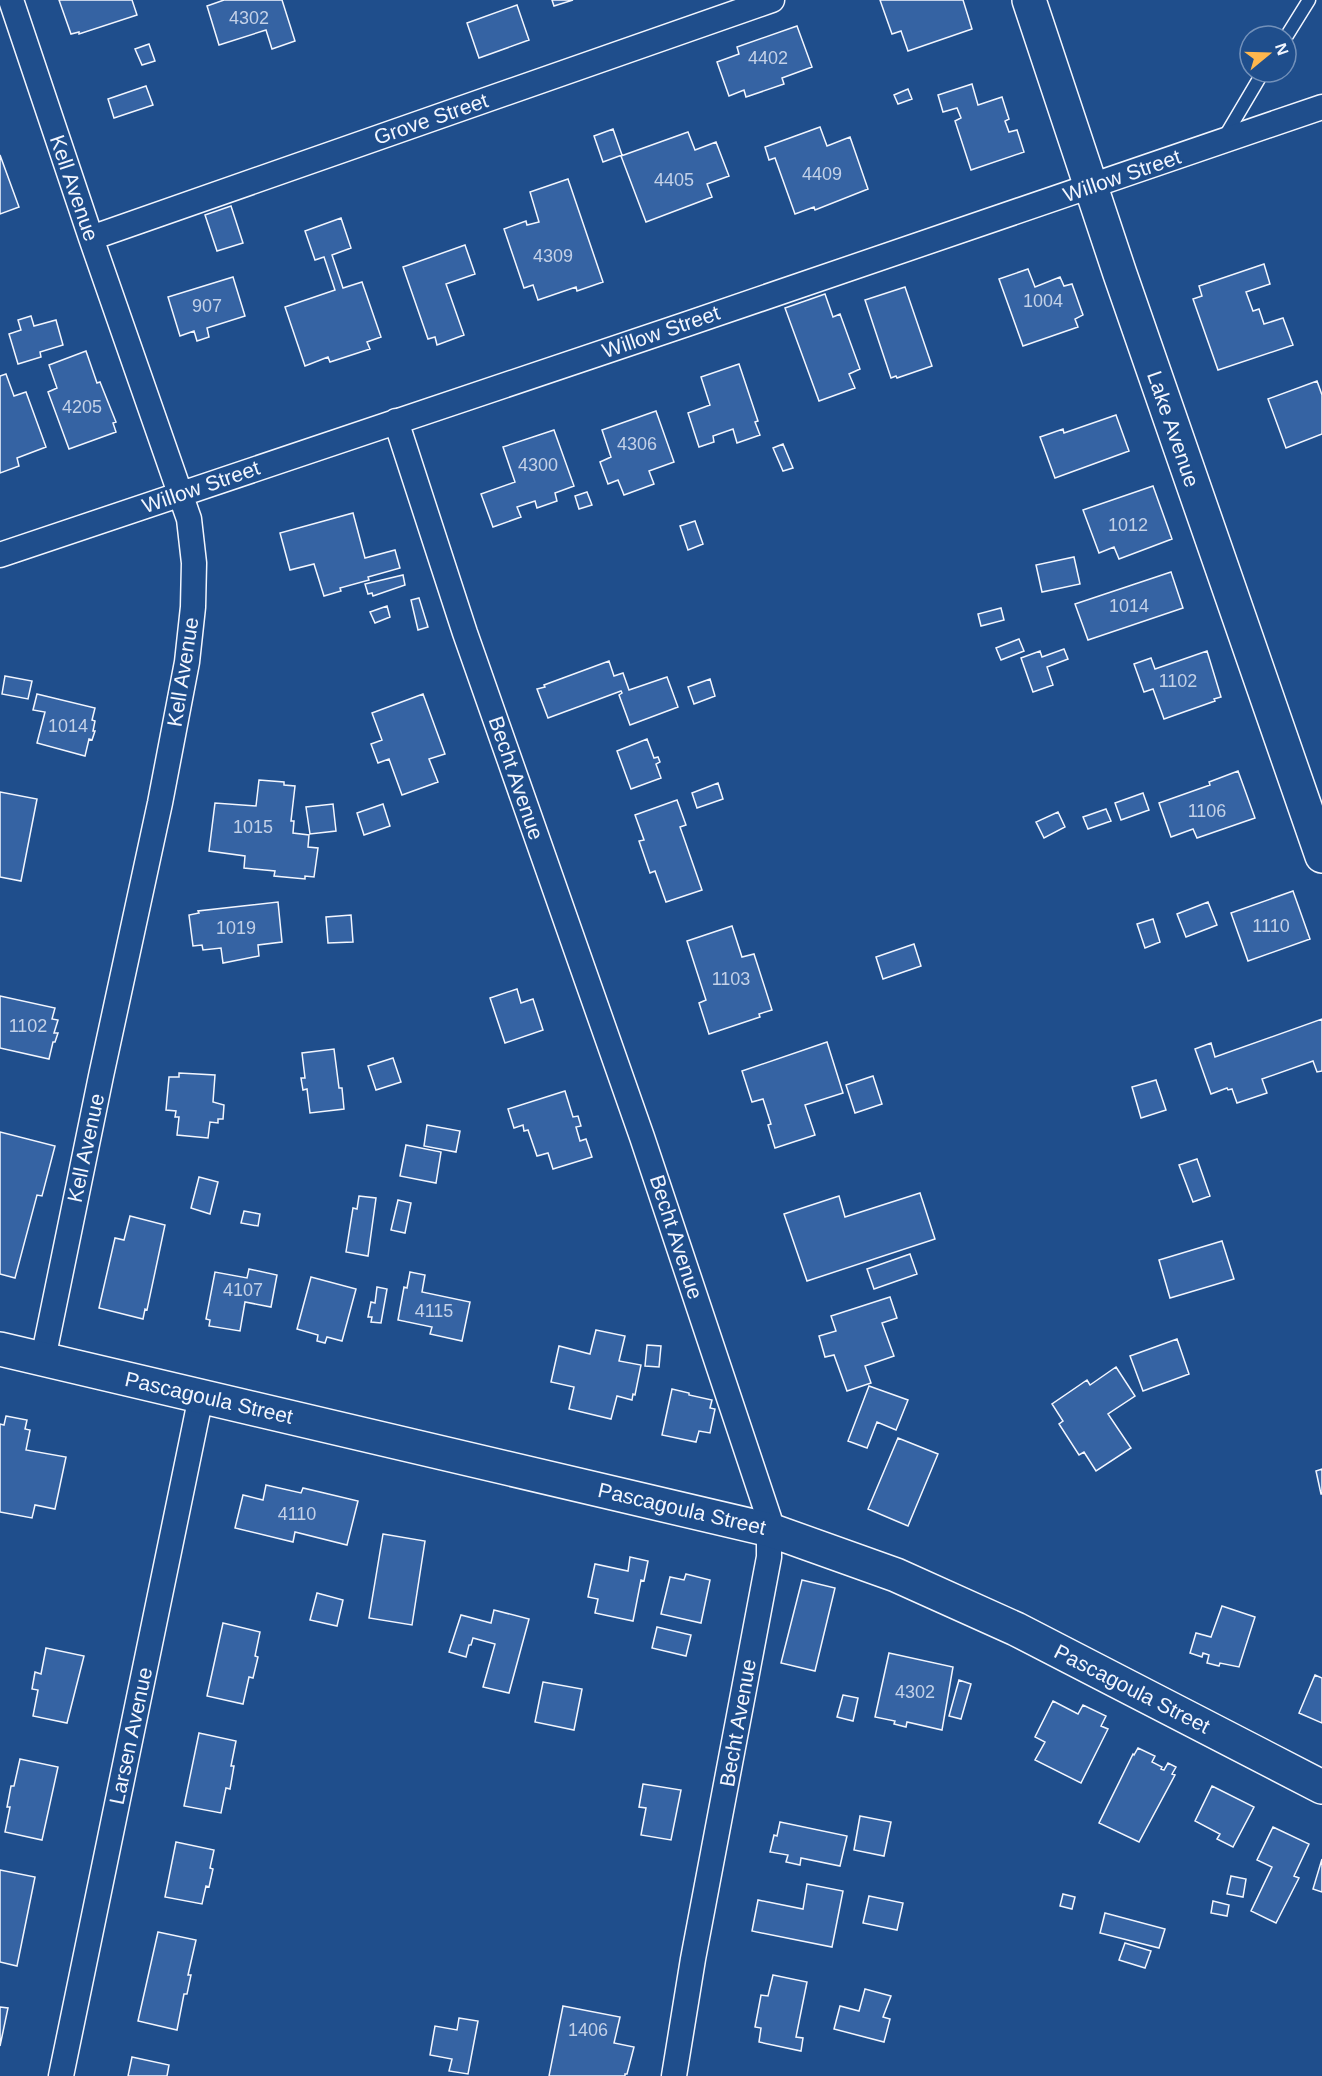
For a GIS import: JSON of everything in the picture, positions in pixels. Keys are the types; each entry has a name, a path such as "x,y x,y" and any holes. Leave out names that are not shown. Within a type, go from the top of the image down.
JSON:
{"street":[{"name":"Kell Avenue","path":"11,0 189,519 194,563 193,607 187,662 160,803 43,1359"},
{"name":"Grove Street","path":"91,238 772,0"},
{"name":"Lake Avenue","path":"1029,0 1251,656 1322,856"},
{"name":"Willow Street","path":"0,555 1322,107"},
{"name":"Becht Avenue","path":"396,421 465,633 646,1148 769,1518 769,1557 693,1959 674,2076"},
{"name":"Pascagoula Street","path":"0,1350 770,1530 896,1575 1016,1629 1322,1787"},
{"name":"Larsen Avenue","path":"61,2076 201,1396"}],"lane":[{"path":"1295,24 1310,0"},
{"path":"1223,141 1256,84"}],"building":[{"path":"59,0 132,0 137,15 79,34 79,32 71,34"},
{"path":"224,0 282,0 295,41 272,49 266,30 219,45 207,6"},
{"path":"552,0 573,0 554,6"},
{"path":"880,0 963,0 972,29 908,51 901,31 892,34"},
{"path":"517,5 529,40 479,58 467,23"},
{"path":"797,26 812,67 782,78 784,84 746,97 744,90 729,96 717,62 739,54 737,47"},
{"path":"149,44 155,61 142,65 135,49"},
{"path":"972,84 978,105 1002,97 1009,119 1005,121 1009,132 1017,130 1024,152 971,170 955,121 961,118 957,108 943,112 938,95"},
{"path":"146,86 153,105 114,118 108,99"},
{"path":"908,89 912,99 898,104 894,95"},
{"path":"820,127 827,146 850,137 868,189 815,210 814,207 795,214 775,158 769,160 765,147"},
{"path":"613,129 622,155 603,162 594,136"},
{"path":"688,132 695,150 716,142 729,176 707,184 712,197 646,222 621,156"},
{"path":"0,155 19,207 0,214"},
{"path":"568,179 603,282 577,291 576,287 538,300 533,285 524,288 504,229 526,221 527,225 539,222 530,192"},
{"path":"231,206 243,243 217,251 205,215"},
{"path":"341,218 351,248 332,255 343,288 362,282 381,337 367,342 370,349 330,362 328,357 305,366 285,307 335,290 324,257 315,260 305,231"},
{"path":"465,245 475,274 446,284 464,335 437,345 435,337 428,339 403,267"},
{"path":"1264,264 1270,284 1246,292 1253,311 1259,309 1264,324 1283,318 1293,345 1218,370 1193,299 1202,296 1199,286"},
{"path":"1028,269 1035,287 1060,277 1064,286 1072,284 1083,315 1075,319 1078,327 1023,346 999,279"},
{"path":"233,277 245,316 207,328 209,337 197,341 194,331 180,336 168,297"},
{"path":"905,287 932,366 891,378 865,300"},
{"path":"825,294 833,317 840,314 860,369 849,374 855,388 819,401 785,308"},
{"path":"31,316 34,326 56,320 63,345 40,352 41,357 18,364 9,334 21,330 18,320"},
{"path":"86,351 97,383 100,382 116,422 113,423 116,432 69,449 48,392 57,388 49,365"},
{"path":"739,364 758,421 755,422 760,435 737,443 733,429 713,436 714,442 699,447 688,413 710,405 701,377"},
{"path":"6,374 14,396 26,392 46,447 17,458 19,466 0,473 0,376"},
{"path":"1317,381 1322,395 1322,434 1286,448 1268,399"},
{"path":"656,411 674,462 649,471 654,484 624,495 618,480 608,484 600,462 611,457 602,430"},
{"path":"1116,415 1129,451 1055,478 1040,437 1063,429 1064,433"},
{"path":"554,430 574,486 555,493 557,501 537,508 535,501 517,507 521,517 493,527 481,494 515,482 503,447"},
{"path":"783,444 793,468 783,471 773,448"},
{"path":"1153,486 1172,539 1119,559 1114,547 1099,553 1083,510"},
{"path":"587,492 592,505 579,509 575,496"},
{"path":"353,513 365,558 395,550 400,568 368,577 369,580 340,588 341,591 324,596 314,564 290,570 280,533"},
{"path":"695,521 703,544 688,550 680,526"},
{"path":"1074,557 1080,584 1042,592 1036,565"},
{"path":"1171,572 1183,608 1088,640 1075,604"},
{"path":"403,575 405,585 373,596 372,593 368,594 365,584"},
{"path":"419,598 428,627 418,630 411,600"},
{"path":"387,606 390,617 375,623 370,612"},
{"path":"1001,608 1004,620 981,626 978,614"},
{"path":"1019,639 1024,651 1001,660 996,648"},
{"path":"1064,649 1068,659 1047,667 1053,685 1033,692 1021,658 1040,651 1042,657"},
{"path":"1207,651 1221,697 1164,719 1153,689 1144,692 1134,664 1151,658 1155,669"},
{"path":"609,661 614,676 623,673 629,690 667,677 678,707 630,725 619,695 621,691 548,718 537,689"},
{"path":"5,676 32,681 28,699 2,694"},
{"path":"710,679 715,696 694,704 688,687"},
{"path":"37,694 95,708 92,720 95,721 93,731 95,731 92,740 89,739 85,756 37,743 45,712 33,710"},
{"path":"423,694 445,754 429,759 438,782 402,795 389,759 378,763 371,744 382,740 372,713"},
{"path":"647,739 654,758 658,757 660,762 656,764 661,778 631,789 617,751"},
{"path":"1238,771 1255,818 1197,838 1193,829 1171,837 1159,803 1210,785 1209,782"},
{"path":"259,780 284,782 284,785 295,786 291,821 294,821 293,833 309,835 308,847 318,848 314,877 305,876 305,879 274,876 275,871 244,868 245,856 209,851 215,803 256,806"},
{"path":"718,783 723,799 697,808 692,793"},
{"path":"0,792 37,799 21,881 0,877"},
{"path":"1143,793 1149,810 1121,820 1115,803"},
{"path":"677,800 686,825 680,827 702,890 666,902 655,871 650,873 639,841 644,840 635,815"},
{"path":"333,804 336,831 310,834 306,807"},
{"path":"383,804 390,826 364,835 357,813"},
{"path":"1106,809 1111,821 1088,829 1083,817"},
{"path":"1058,812 1065,827 1044,838 1036,822"},
{"path":"1293,891 1310,939 1248,961 1231,913"},
{"path":"278,902 282,942 258,945 259,956 223,963 221,948 203,950 202,945 193,946 189,915 199,913 198,911"},
{"path":"1208,902 1217,925 1186,937 1177,914"},
{"path":"351,915 353,942 328,943 326,917"},
{"path":"1153,919 1160,942 1145,948 1137,924"},
{"path":"732,926 742,957 754,954 772,1010 759,1014 760,1017 709,1034 699,1003 706,1000 687,941"},
{"path":"914,944 921,966 883,979 876,957"},
{"path":"517,989 521,1003 533,999 543,1030 505,1043 490,998"},
{"path":"0,996 55,1008 52,1019 58,1020 54,1033 58,1033 49,1059 0,1048"},
{"path":"1322,1019 1322,1071 1317,1072 1313,1061 1262,1079 1267,1093 1237,1103 1232,1089 1227,1088 1211,1094 1195,1049 1211,1043 1215,1057"},
{"path":"827,1042 843,1093 805,1105 815,1135 775,1148 768,1125 771,1124 763,1099 752,1102 742,1071"},
{"path":"334,1049 344,1109 310,1113 307,1089 303,1090 301,1078 305,1078 302,1053"},
{"path":"393,1058 401,1082 376,1090 368,1066"},
{"path":"179,1073 215,1075 213,1102 224,1105 223,1119 218,1119 218,1123 210,1122 208,1138 177,1135 179,1117 175,1117 176,1111 166,1110 169,1077 179,1077"},
{"path":"873,1076 882,1104 855,1113 846,1085"},
{"path":"1156,1080 1166,1110 1141,1118 1132,1087"},
{"path":"565,1091 573,1117 578,1116 581,1126 576,1127 580,1141 586,1139 592,1157 553,1169 548,1153 537,1156 528,1130 524,1131 523,1125 514,1128 508,1109"},
{"path":"427,1125 460,1131 456,1152 424,1146"},
{"path":"0,1132 55,1146 42,1196 37,1195 15,1278 0,1274"},
{"path":"406,1145 441,1152 436,1183 400,1176"},
{"path":"1197,1159 1210,1196 1193,1202 1179,1165"},
{"path":"199,1177 218,1182 210,1214 191,1208"},
{"path":"920,1193 935,1239 807,1281 784,1214 839,1196 845,1217"},
{"path":"359,1196 376,1198 368,1256 346,1252 353,1208 357,1209"},
{"path":"398,1200 411,1203 405,1233 391,1230"},
{"path":"244,1211 260,1214 258,1226 241,1223"},
{"path":"130,1216 165,1225 147,1310 145,1309 143,1319 99,1308 115,1238 124,1240"},
{"path":"1222,1241 1234,1279 1170,1298 1159,1260"},
{"path":"910,1254 917,1274 874,1289 867,1269"},
{"path":"249,1269 277,1275 271,1307 245,1302 240,1331 209,1326 210,1320 206,1319 215,1272 247,1278"},
{"path":"410,1272 425,1275 422,1292 470,1302 462,1341 430,1334 432,1327 398,1320 404,1287 407,1288"},
{"path":"311,1277 356,1289 342,1341 327,1337 325,1343 317,1341 318,1335 297,1329"},
{"path":"377,1287 387,1289 381,1323 371,1322 372,1317 368,1317 371,1302 375,1303"},
{"path":"890,1297 897,1318 882,1323 894,1356 865,1366 871,1383 847,1391 834,1355 825,1357 819,1336 836,1331 831,1316"},
{"path":"596,1330 625,1336 619,1361 641,1365 635,1395 633,1394 632,1400 617,1396 611,1419 569,1409 574,1387 551,1382 559,1346 590,1354"},
{"path":"1177,1339 1189,1374 1143,1391 1130,1356"},
{"path":"647,1345 661,1346 659,1367 645,1366"},
{"path":"1116,1367 1135,1396 1108,1414 1131,1448 1096,1471 1084,1452 1079,1455 1059,1424 1063,1421 1052,1404 1087,1380 1090,1385"},
{"path":"869,1386 908,1400 896,1430 877,1422 867,1448 848,1441"},
{"path":"672,1389 712,1400 710,1408 715,1409 710,1433 699,1431 696,1442 662,1435"},
{"path":"6,1416 27,1420 25,1429 30,1430 26,1450 66,1457 55,1509 35,1505 32,1518 0,1512 0,1424 4,1425"},
{"path":"898,1438 938,1454 908,1526 868,1509"},
{"path":"1322,1469 1322,1494 1321,1494 1316,1471"},
{"path":"266,1485 301,1493 303,1488 358,1501 347,1545 295,1532 293,1542 235,1528 243,1495 263,1500"},
{"path":"383,1534 425,1541 412,1625 369,1618"},
{"path":"630,1557 648,1561 644,1581 641,1580 633,1621 595,1613 598,1599 588,1597 595,1564 628,1571"},
{"path":"686,1574 710,1580 701,1623 661,1614 670,1577 684,1580"},
{"path":"802,1580 835,1588 815,1671 781,1663"},
{"path":"317,1593 343,1600 337,1626 310,1620"},
{"path":"1222,1606 1255,1617 1239,1667 1207,1663 1209,1655 1203,1653 1202,1657 1190,1653 1196,1633 1211,1637"},
{"path":"494,1610 529,1619 509,1693 483,1687 495,1644 473,1638 466,1657 449,1652 461,1615 491,1623"},
{"path":"223,1623 260,1632 255,1656 258,1657 253,1678 249,1677 243,1704 207,1696"},
{"path":"657,1627 691,1635 686,1656 652,1648"},
{"path":"46,1648 84,1656 67,1723 33,1716 38,1690 32,1689 35,1672 41,1674"},
{"path":"889,1653 953,1667 942,1730 907,1722 906,1727 894,1724 895,1721 875,1717"},
{"path":"1315,1675 1322,1678 1322,1723 1299,1713"},
{"path":"959,1680 971,1684 961,1719 949,1716"},
{"path":"543,1682 582,1689 574,1730 535,1722"},
{"path":"843,1695 858,1698 853,1721 837,1717"},
{"path":"1053,1701 1078,1714 1083,1705 1106,1716 1101,1726 1108,1729 1081,1783 1035,1760 1045,1742 1035,1737"},
{"path":"199,1733 236,1741 231,1766 234,1766 230,1789 226,1788 221,1813 184,1806"},
{"path":"1138,1748 1155,1756 1152,1762 1162,1767 1161,1769 1164,1770 1168,1763 1176,1767 1172,1774 1175,1775 1139,1842 1099,1823"},
{"path":"20,1759 58,1767 42,1840 5,1832 11,1786 14,1786"},
{"path":"643,1784 681,1790 671,1840 641,1835 646,1808 639,1807"},
{"path":"1212,1786 1254,1807 1233,1847 1217,1839 1220,1834 1195,1821"},
{"path":"860,1816 891,1822 884,1856 854,1850"},
{"path":"780,1822 847,1836 840,1866 801,1858 800,1865 786,1862 788,1855 770,1852"},
{"path":"1273,1827 1309,1844 1294,1876 1299,1878 1276,1923 1251,1911 1272,1867 1257,1860"},
{"path":"176,1842 214,1850 209,1887 206,1886 202,1904 165,1897"},
{"path":"1322,1859 1322,1892 1313,1889"},
{"path":"0,1870 35,1877 17,1966 0,1962"},
{"path":"1231,1876 1246,1879 1243,1897 1227,1894"},
{"path":"807,1884 843,1891 832,1947 752,1931 758,1900 803,1909"},
{"path":"1063,1894 1075,1897 1072,1909 1060,1906"},
{"path":"869,1896 903,1903 897,1930 863,1923"},
{"path":"1213,1901 1229,1905 1227,1916 1211,1913"},
{"path":"1105,1913 1165,1929 1159,1948 1100,1933"},
{"path":"158,1932 196,1940 188,1975 191,1975 187,1994 184,1994 177,2030 138,2021"},
{"path":"1125,1943 1151,1951 1145,1968 1119,1960"},
{"path":"773,1975 807,1982 796,2037 803,2038 801,2051 759,2042 761,2028 755,2027 761,1995 768,1996"},
{"path":"865,1989 891,1996 883,2017 890,2019 884,2042 834,2029 840,2006 859,2011"},
{"path":"563,2006 620,2017 614,2043 634,2047 625,2076 549,2076"},
{"path":"0,2007 8,2008 0,2046"},
{"path":"459,2018 478,2021 468,2074 449,2071 452,2059 430,2055 435,2026 457,2030"},
{"path":"132,2057 169,2065 167,2076 128,2076"}]}
